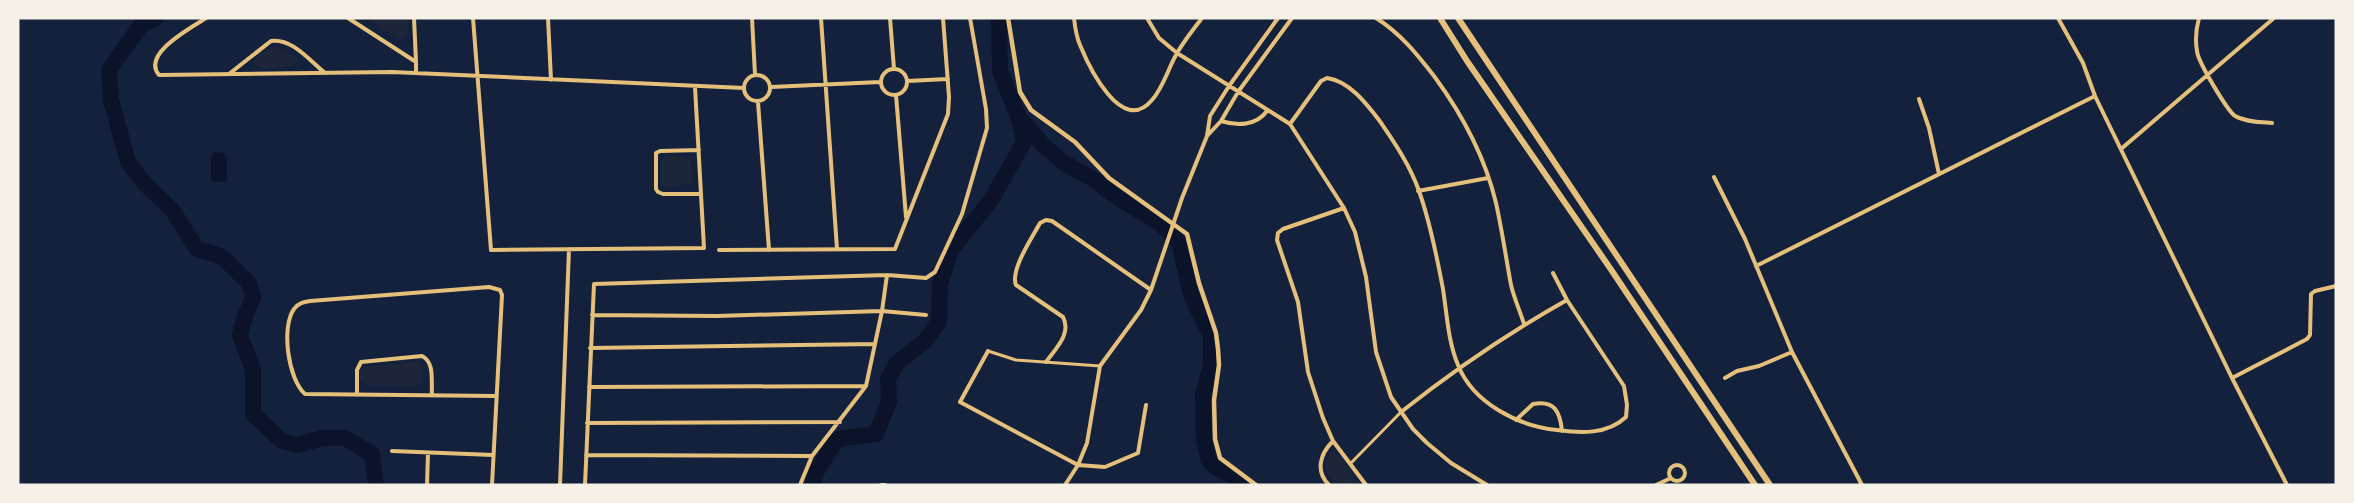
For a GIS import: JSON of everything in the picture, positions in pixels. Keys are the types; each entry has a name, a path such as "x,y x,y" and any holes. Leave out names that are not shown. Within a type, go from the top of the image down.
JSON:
{"main road":[{"path":"1440,18 1755,485"},
{"path":"1458,18 1770,485"},
{"path":"1610,268 1620,261"}],"street":[{"path":"206,18 170,42 159,53 155,67 159,75 416,73 744,88"},
{"path":"348,18 416,62"},
{"path":"414,18 416,73"},
{"path":"473,18 491,250 704,248 695,87"},
{"path":"548,18 551,80"},
{"path":"752,18 755,75"},
{"path":"821,18 837,249"},
{"path":"890,18 894,69"},
{"path":"719,250 895,249 948,114 948,79 943,18"},
{"path":"585,485 594,284 887,275 930,276 935,272 962,214 987,128 970,18"},
{"path":"1008,18 1020,92 1031,110 1075,142 1108,178 1186,234 1218,349 1219,365 1214,400 1215,438 1220,458 1256,485"},
{"path":"1074,18 1080,45 1108,97 1118,105 1131,110 1142,108 1152,100 1177,53 1202,18"},
{"path":"1147,18 1159,38 1177,53 1290,124 1344,208 1361,253 1376,352 1391,397 1427,443 1451,464 1487,485"},
{"path":"1065,485 1078,465 1087,443 1100,366 1141,310 1151,290 1182,198 1207,136 1210,116 1278,18"},
{"path":"1207,136 1221,121 1238,92 1292,18"},
{"path":"1376,18 1390,27 1417,54 1446,93 1471,134 1496,204 1512,288 1524,324"},
{"path":"2058,18 2083,63 2095,96 2232,378 2287,485"},
{"path":"2199,18 2196,30 2197,54 2207,75 2233,115 2246,120 2272,123"},
{"path":"2121,149 2274,18"},
{"path":"229,75 271,41 279,40 290,44 325,73"},
{"path":"894,69 904,73 907,81 905,90 896,95 886,93 880,82 884,73 894,69"},
{"path":"755,75 764,76 771,87 766,99 758,102 746,96 744,88 747,79 755,75"},
{"path":"1290,124 1321,81 1327,78 1342,83 1370,107 1402,157 1419,191 1443,289 1449,335 1458,367 1489,403 1501,413 1516,420 1546,429 1580,433 1609,429 1626,417 1624,387 1567,300 1553,273"},
{"path":"907,81 948,79"},
{"path":"771,87 880,82"},
{"path":"896,95 906,221"},
{"path":"1756,266 2095,96"},
{"path":"1919,99 1929,128 1939,174"},
{"path":"758,102 769,250"},
{"path":"1221,121 1249,123 1258,120 1267,111"},
{"path":"699,150 656,153 656,189 663,194 701,194"},
{"path":"1714,177 1756,266 1792,352 1862,485"},
{"path":"1419,191 1488,178"},
{"path":"904,200 914,200"},
{"path":"1344,208 1283,229 1278,233 1277,240 1298,302 1308,372 1333,441 1366,485"},
{"path":"1046,362 1064,336 1066,323 1063,317 1016,285 1014,279 1015,270 1040,223 1052,220 1151,290"},
{"path":"560,485 569,249"},
{"path":"800,485 812,456 866,386 887,275"},
{"path":"2232,378 2307,339 2310,335 2311,294 2336,286"},
{"path":"492,485 502,295 500,290 489,287 310,301 296,307 290,319 287,340 290,362 302,391 314,395 496,396"},
{"path":"1350,464 1401,412 1458,367 1524,324 1567,300"},
{"path":"592,315 717,316 882,311 926,315"},
{"path":"590,348 875,344"},
{"path":"1100,366 1016,360 988,351 960,402 1078,465 1105,467 1138,453 1146,405"},
{"path":"1725,378 1737,371 1759,366 1792,352"},
{"path":"357,395 357,370 362,362 422,356 430,361 432,395"},
{"path":"589,387 866,386"},
{"path":"1516,420 1533,404 1548,403 1558,411 1562,431"},
{"path":"587,423 840,422"},
{"path":"1329,485 1321,473 1320,465 1321,456 1333,441"},
{"path":"392,452 493,455"},
{"path":"427,485 428,453"},
{"path":"586,455 812,456"},
{"path":"1671,478 1671,468 1676,465 1681,466 1685,474 1680,480"},
{"path":"1656,485 1671,478 1680,480 1683,485"}],"shaded area":[{"path":"366,18 409,18 407,36 403,39 397,38"},
{"path":"276,47 297,57 296,64 291,67 258,68 254,63 259,54"},
{"path":"214,152 224,153 227,159 227,180 224,182 213,182 211,179 211,158"},
{"path":"666,156 691,158 692,184 667,187 661,184 661,161"},
{"path":"417,362 422,366 422,381 418,386 366,385 360,381 360,372 363,367"},
{"path":"1331,452 1339,456 1349,468 1355,482 1353,484 1339,483 1329,476 1326,465"}],"waterway":[{"path":"156,18 141,25 109,70 111,100 128,162 145,184 173,211 197,249 221,256 249,283 253,297 240,335 253,370 253,414 282,441 298,445 322,438 345,438 372,454 376,485"},
{"path":"999,18 1000,71 1018,116 1042,144 1064,163 1093,179 1115,196 1161,224 1179,242 1191,295 1211,336 1211,366 1203,394 1204,439 1208,459 1215,467 1240,480 1244,485"},
{"path":"815,485 813,477 837,439 876,434 889,402 888,379 897,363 925,341 939,321 940,284 951,250 991,200 1024,142 1019,119"}]}
